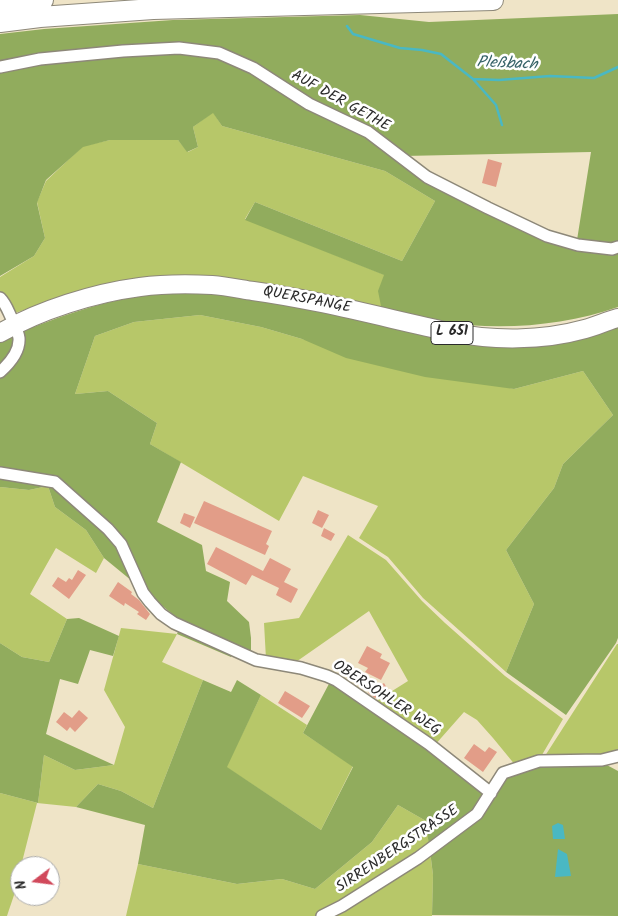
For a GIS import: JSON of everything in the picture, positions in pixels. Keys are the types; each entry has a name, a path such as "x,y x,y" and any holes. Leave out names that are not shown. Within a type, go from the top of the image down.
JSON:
{"highway":[{"path":"0,5 43,0"},
{"path":"0,22 40,17 153,9 493,0"}],"main road":[{"name":"QUERSPANGE","path":"7,329 54,309 92,297 141,287 186,285 213,285 288,295 475,336 510,338 556,335 585,329 618,318"}],"street":[{"name":"AUF DER GETHE","path":"0,67 40,58 123,51 179,48 219,53 253,68 308,104 368,132 427,177 488,208 547,236 578,245 618,248"},
{"path":"0,298 5,303 7,329 19,340 18,348 8,364 0,372"},
{"name":"OBERSOHLER WEG","path":"0,473 55,482 108,529 121,544 143,592 161,614 174,623 256,660 301,668 336,680 430,744 490,793"},
{"name":"SIRRENBERGSTRASSE","path":"322,916 342,906 418,858 477,814 503,773 539,761 602,760 618,756"}],"green space":[{"path":"618,14 618,242 611,244 577,240 591,152 404,156 219,49 0,65 0,34 44,29 173,20 360,15 429,22"},
{"path":"180,52 218,56 367,134 426,179 546,237 618,249 618,307 576,319 509,326 464,325 382,311 378,291 384,275 245,220 255,202 402,261 435,201 385,171 222,126 213,113 193,127 198,147 187,152 178,140 110,140 83,147 46,180 37,203 45,238 34,256 0,276 0,69 41,61"},
{"path":"213,112 222,126 385,171 435,201 402,261 255,202 245,219 385,275 382,311 295,288 256,282 194,277 85,290 12,314 0,297 0,277 34,256 45,238 37,202 46,181 83,146 110,140 178,140 188,152 198,147 193,127"},
{"path":"197,292 247,297 365,319 456,341 618,326 618,638 566,715 506,672 534,604 506,550 554,488 563,464 613,415 583,371 514,389 425,377 346,358 302,339 261,327 200,315 134,322 95,336 75,394 108,391 157,423 150,444 181,462 157,522 202,545 206,571 230,582 227,601 249,622 251,638 251,651 233,648 231,657 177,634 182,622 104,558 86,530 55,507 48,486 29,490 0,487 0,375 20,332 106,303 166,293"},
{"path":"200,315 261,327 302,339 514,389 583,371 613,415 563,464 554,488 506,550 534,604 506,672 423,598 388,557 359,538 378,506 303,476 279,521 150,444 157,423 108,391 75,394 95,336 134,322"},
{"path":"13,334 16,342 0,369 0,341"},
{"path":"48,486 55,507 86,530 104,558 96,573 56,548 30,594 67,619 49,662 22,657 0,643 0,487 29,490"},
{"path":"348,535 386,560 422,601 445,623 505,676 563,719 539,760 516,766 477,720 464,712 434,746 373,703 408,681 369,611 293,664 266,659 264,623 299,618"},
{"path":"79,618 119,636 113,656 90,650 78,684 60,679 46,734 114,765 75,770 44,755 38,803 0,793 0,643 22,657 49,662 67,619"},
{"path":"121,628 177,634 162,662 203,680 153,808 121,791 98,784 76,807 37,803 24,856 10,856 10,906 7,916 0,916 0,793 38,803 44,755 75,770 114,765 125,727 104,690"},
{"path":"617,644 618,753 543,759"},
{"path":"203,680 231,692 237,680 261,695 227,767 321,830 353,767 303,733 331,680 489,793 477,811 429,847 426,821 398,805 372,842 315,889 282,879 237,884 138,864 145,825 76,807 98,784 121,791 153,808"},
{"path":"261,695 307,725 303,733 353,766 321,830 226,767"},
{"path":"603,763 618,771 618,916 432,915 433,875 430,851 479,815 505,773 538,764"},
{"path":"398,805 426,821 433,875 432,916 126,916 138,864 237,884 282,879 315,889 372,842"}],"water":[{"path":"558,823 563,825 565,839 553,839 552,826"},
{"path":"558,849 567,854 571,876 555,877"}],"building":[{"path":"488,159 502,163 496,187 482,183"},
{"path":"204,501 272,531 266,544 269,546 265,555 194,523"},
{"path":"318,510 329,515 322,528 312,523"},
{"path":"184,513 195,517 190,528 180,523"},
{"path":"324,528 335,534 331,541 321,536"},
{"path":"216,547 263,571 270,558 291,569 284,582 298,589 291,603 276,595 279,588 252,575 246,585 207,564"},
{"path":"78,570 86,575 69,599 52,586 58,577 66,582 69,578 72,580"},
{"path":"118,582 132,592 131,594 139,600 150,614 146,620 137,614 139,612 125,603 124,606 109,596"},
{"path":"367,646 382,654 380,658 390,663 381,680 365,672 368,668 358,663"},
{"path":"384,683 388,690 375,698 368,693"},
{"path":"285,691 310,706 302,718 278,703"},
{"path":"79,710 88,718 75,732 70,727 67,731 56,722 64,712 72,718"},
{"path":"474,744 485,752 489,747 497,752 483,772 464,758"}],"waterway":[{"name":"Pleßbach","path":"347,26 353,34 400,48 441,54 473,79 499,80 550,76 594,78 618,67"},
{"path":"473,79 496,105 502,125"}]}
